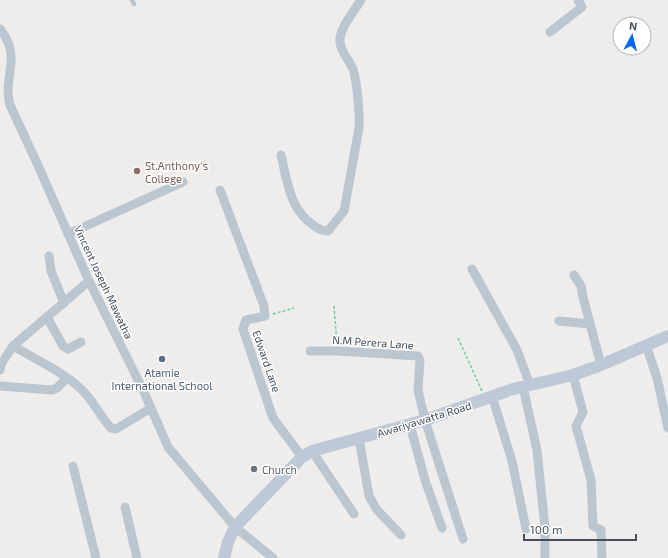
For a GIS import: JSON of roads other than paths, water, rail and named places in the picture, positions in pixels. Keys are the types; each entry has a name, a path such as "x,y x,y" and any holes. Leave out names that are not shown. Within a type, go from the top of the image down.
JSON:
{"street":[{"path":"281,155 290,191 296,206 311,224 323,231 328,231 342,214 345,206 359,128 360,114 353,70 341,46 340,40 342,31 361,0"},
{"path":"550,32 582,6 578,0"},
{"name":"Vincent Joseph Mawatha","path":"0,29 9,43 12,57 4,92 89,282 151,408 168,447 235,527 273,558"},
{"path":"68,234 183,182"},
{"name":"Edward Lane","path":"220,190 264,306 265,316 246,320 243,329 273,418 307,454"},
{"path":"49,256 51,271 64,303"},
{"path":"472,269 516,350 526,386 537,450 544,528 545,558"},
{"path":"574,275 582,286 583,297 601,365"},
{"path":"0,370 1,364 13,346 89,282"},
{"path":"47,317 63,346 68,349 81,342"},
{"path":"559,321 590,324"},
{"name":"Awariyawatta Road","path":"307,454 410,425 489,397 526,386 573,375 601,365 668,336"},
{"path":"13,346 67,378 81,389 111,428 116,429 151,408"},
{"path":"646,346 657,378 668,428"},
{"name":"N.M Perera Lane","path":"310,351 337,351 418,356 420,360 418,390 425,420"},
{"path":"573,375 583,412 576,426 591,480 593,526 601,530 602,558"},
{"path":"0,386 52,390 57,388 67,378"},
{"path":"489,397 512,461 526,529"},
{"path":"425,420 463,539"},
{"path":"410,425 442,528"},
{"path":"359,439 369,496 377,510 401,535"},
{"path":"224,558 228,542 235,527 307,454 354,514"},
{"path":"73,466 96,558"},
{"path":"125,507 137,558"}],"place":[{"name":"St.Anthony's College","path":"137,171"},
{"name":"Atamie International School","path":"162,359"},
{"name":"Church","path":"254,469"}]}
